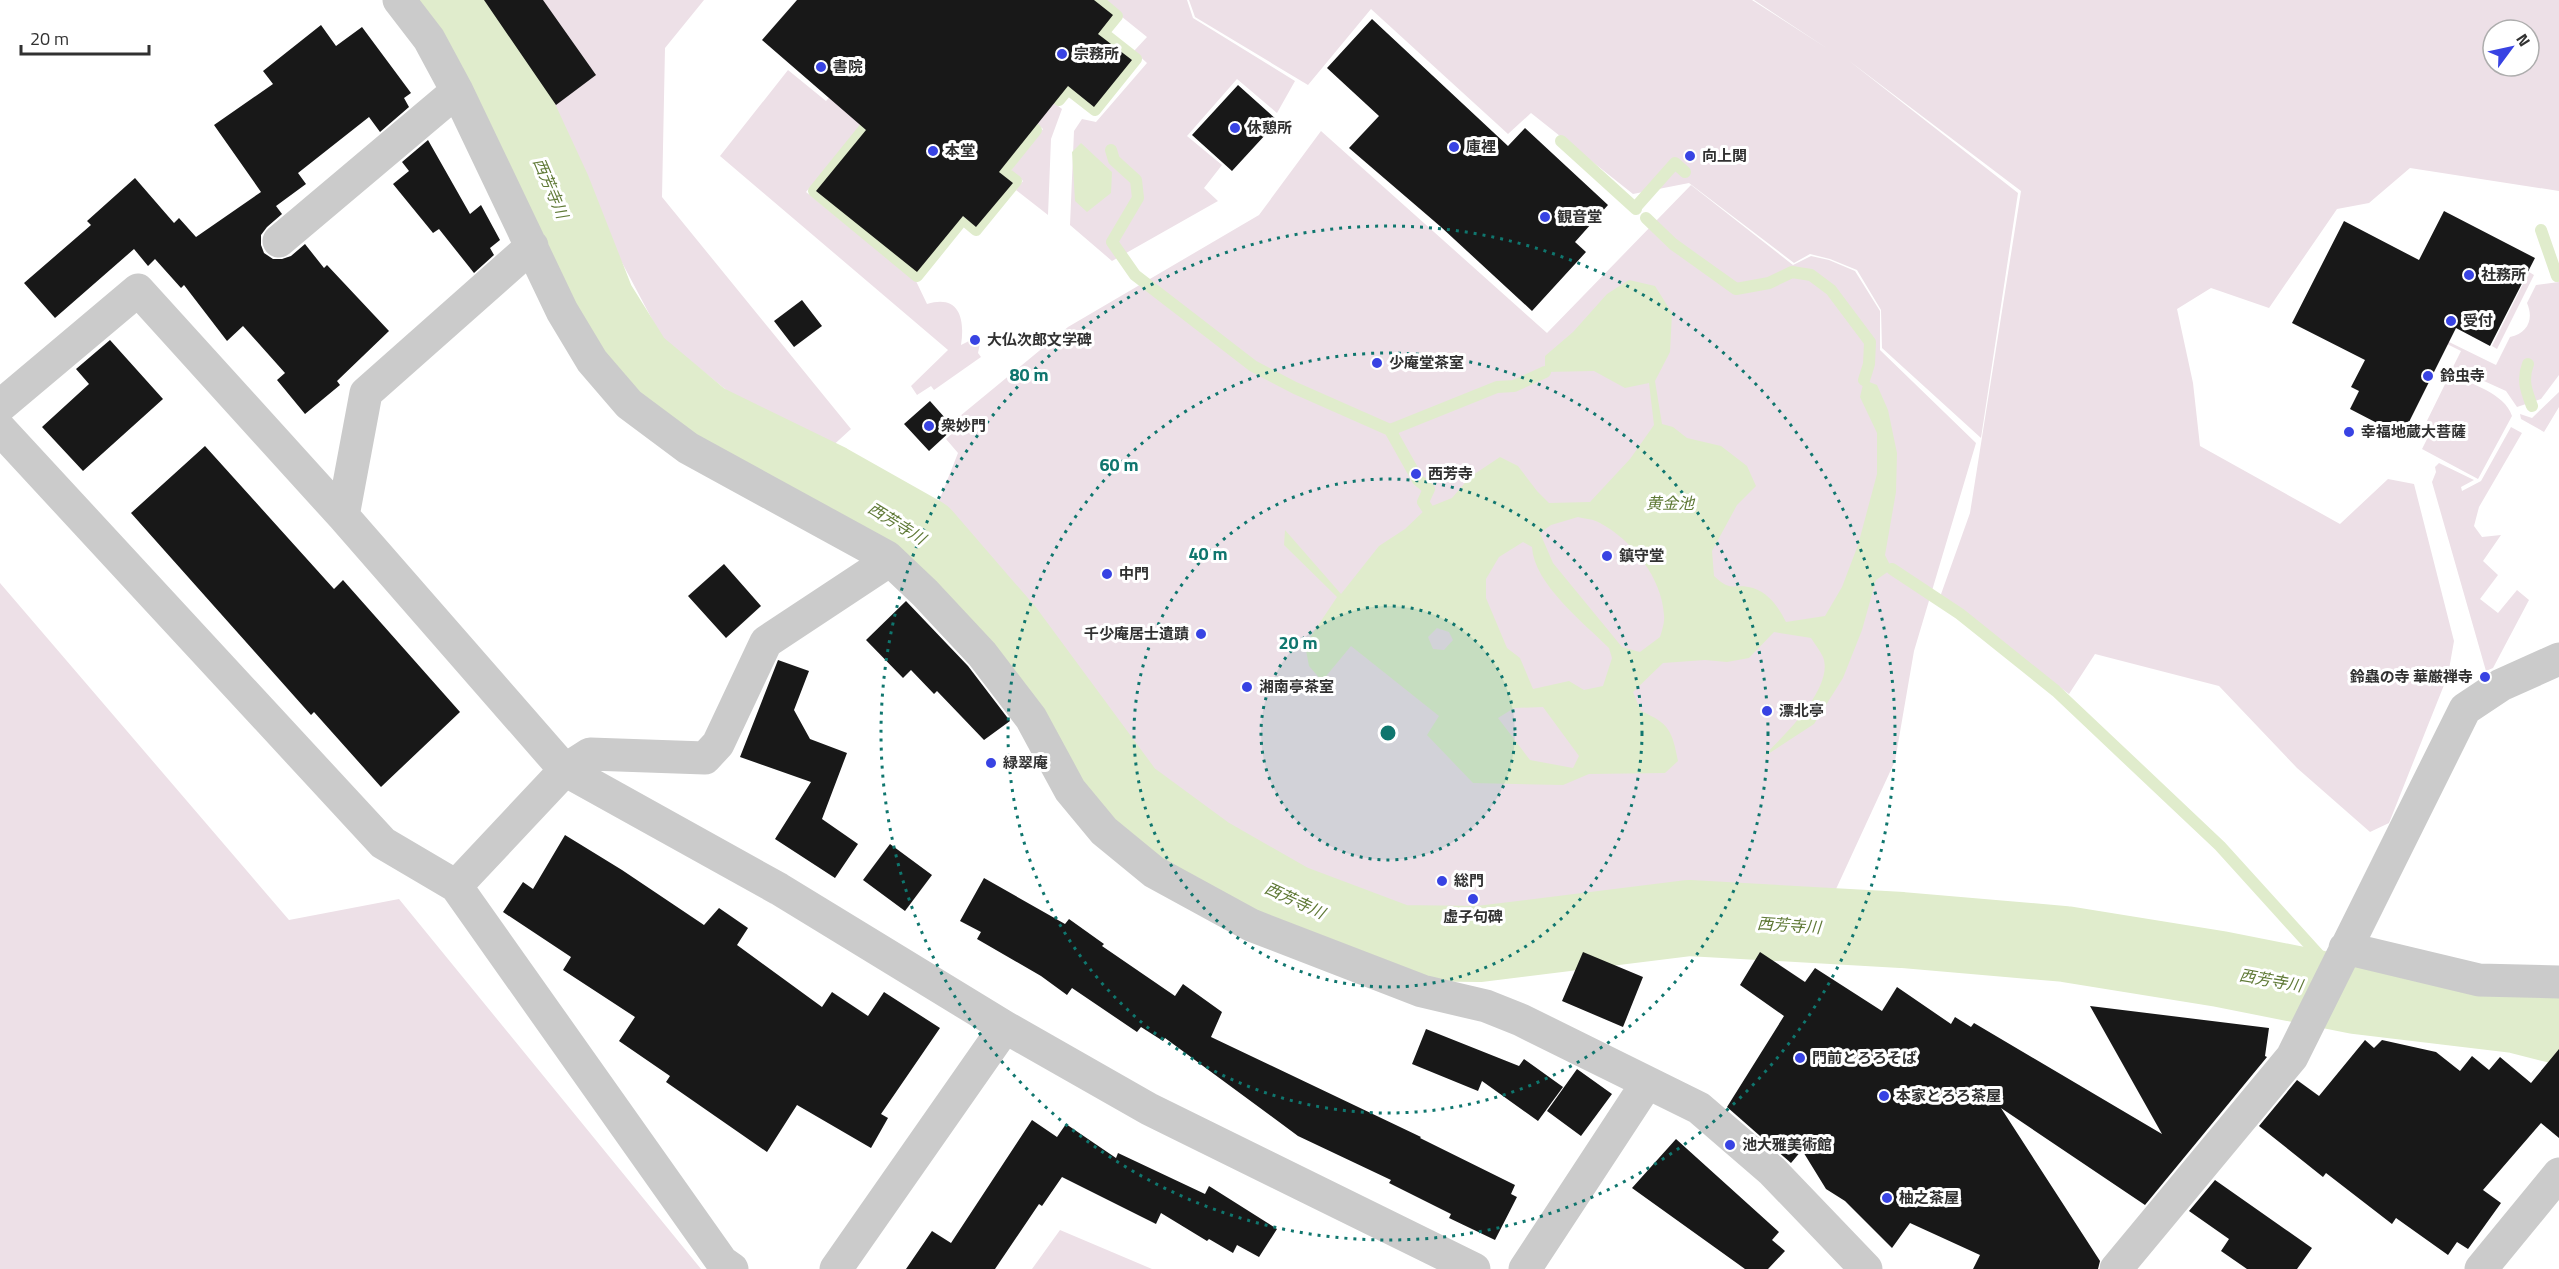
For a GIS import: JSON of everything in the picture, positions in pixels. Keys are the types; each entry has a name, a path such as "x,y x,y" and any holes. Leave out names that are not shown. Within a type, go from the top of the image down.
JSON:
{"street":[{"path":"399,0 429,39 457,91 562,311 592,361 629,404 688,448 890,560 925,593 982,654 1031,718 1071,790 1104,831 1154,872 1251,925 1422,991 1486,1006 1521,1020 1699,1108 1772,1171 1866,1269"},
{"path":"279,241 457,91"},
{"path":"343,516 366,393 532,246"},
{"path":"0,406 138,290 343,516 565,770 778,889 1005,1027 1149,1109 1474,1269"},
{"path":"0,429 383,843 456,886 722,1262 732,1269"},
{"path":"456,886 565,770 590,754 705,758 718,744 766,642 890,560"},
{"path":"2116,1269 2292,1057 2465,709 2501,686 2559,659"},
{"path":"2345,948 2479,980 2559,982"},
{"path":"837,1269 1005,1027"},
{"path":"1525,1269 1647,1083"},
{"path":"2481,1269 2559,1174"}],"shaded area":[{"path":"468,0 704,0 665,48 662,197 851,429 828,450 741,402 662,338 522,74"},
{"path":"916,0 931,42 806,192 916,281 927,304 938,302 953,306 961,318 961,345 977,337 980,343 978,353 981,357 934,390 931,386 917,395 911,386 948,350 720,156 788,70 826,101"},
{"path":"1101,0 1187,0 1193,18 1295,81 1277,113 1237,79 1187,136 1222,165 1204,188 1218,201 1112,261 1070,225 1074,131 1082,119 1096,122 1147,63 1134,51 1147,37"},
{"path":"1189,0 1752,0 1828,49 1754,0 2559,0 2559,191 2410,168 2369,203 2337,209 2269,308 2211,288 2177,309 2193,383 2200,446 2340,524 2388,479 2414,484 2454,641 2448,675 2389,823 2370,832 2297,768 2219,686 2095,654 2069,694 1940,597 1970,513 2021,191 1848,60 2018,193 1981,438 1882,348 1881,310 1857,270 1810,254 1794,263 1689,183 1633,194 1531,113 1508,134 1371,9 1308,85 1195,17"},
{"path":"1040,92 1062,109 1051,139 1048,215 1016,190 1023,181 1011,170 1043,129 1022,110"},
{"path":"1321,131 1547,333 1691,185 1793,265 1811,256 1829,260 1855,271 1880,311 1880,350 1976,443 1914,651 1895,761 1831,900 1670,899 1488,920 1409,923 1168,796 935,511 958,453 946,439 959,427 954,421 1068,327 1259,215"},
{"path":"2529,272 2534,275 2497,349 2492,346"},
{"path":"2559,282 2559,375 2541,399 2517,407 2506,391 2453,367 2461,351 2445,343 2447,341 2496,365 2510,337 2521,332 2528,324 2530,314 2527,303 2536,285"},
{"path":"2450,374 2494,395 2508,408 2512,416 2478,479 2422,449 2427,439 2420,435"},
{"path":"2559,392 2559,407 2544,432 2521,419 2520,414 2532,418"},
{"path":"2511,427 2522,433 2479,507 2474,526 2482,537 2501,535 2483,561 2498,575 2480,599 2498,613 2517,590 2529,600 2493,668 2486,671 2432,482 2436,472 2435,467 2439,463 2474,480 2461,487 2462,491 2481,481"},
{"path":"0,583 289,920 399,899 701,1269 0,1269"},
{"path":"1060,1230 1152,1269 1032,1269"}],"water":[{"path":"1081,143 1112,172 1111,193 1087,212 1075,201 1072,152"},
{"name":"黄金池","path":"1629,280 1655,286 1672,313 1670,352 1655,381 1662,424 1673,427 1687,438 1721,446 1747,466 1756,486 1737,505 1712,551 1714,576 1725,585 1747,586 1764,593 1777,606 1786,622 1825,616 1842,587 1858,545 1877,474 1877,433 1860,397 1864,380 1877,385 1888,410 1897,453 1896,492 1885,555 1892,569 1876,580 1862,630 1843,678 1814,724 1762,758 1804,712 1821,683 1825,669 1823,657 1811,638 1774,632 1749,658 1727,662 1705,660 1663,663 1633,692 1641,711 1664,725 1674,742 1678,761 1665,773 1589,774 1563,785 1473,783 1427,735 1439,716 1351,646 1322,681 1309,666 1305,645 1337,597 1284,545 1285,530 1341,594 1379,546 1405,529 1427,508 1452,498 1470,477 1500,457 1518,466 1549,503 1590,502 1630,459 1654,425 1649,383 1625,388 1594,371 1545,372 1545,356 1573,332 1607,294","holes":["1578,517 1595,521 1612,530 1634,550 1658,587 1664,615 1660,637 1640,652 1622,647 1553,563 1540,533 1551,525","1523,542 1532,547 1541,575 1551,589 1574,615 1609,648 1612,658 1603,686 1584,690 1569,681 1533,689 1520,658 1507,648 1486,598 1486,579 1499,557","1437,628 1449,632 1453,640 1444,650 1433,649 1428,637","1543,707 1579,756 1573,768 1530,760 1498,718 1514,708"]}],"building":[{"path":"484,0 543,0 596,75 556,105"},
{"path":"797,0 1094,0 1113,15 1098,34 1132,60 1094,107 1068,86 999,172 1013,183 976,227 963,216 917,272 816,191 866,130 762,40"},
{"path":"1372,19 1508,146 1525,128 1608,205 1575,242 1586,252 1532,311 1441,227 1349,148 1379,116 1327,68"},
{"path":"321,25 336,46 362,27 411,93 404,98 409,107 380,132 369,117 298,173 306,184 276,206 282,214 261,235 264,253 273,259 291,256 305,244 324,268 327,265 389,331 337,381 340,385 305,414 277,380 285,373 243,326 227,341 184,285 181,288 155,259 148,266 134,249 55,318 24,283 91,225 87,221 135,178 174,223 179,218 196,237 261,192 214,125 273,84 263,71"},
{"name":"休憩所","path":"1238,85 1278,121 1232,171 1192,135"},
{"path":"428,140 470,214 481,205 500,240 490,248 494,255 474,273 439,229 433,233 393,184 409,171 402,162"},
{"path":"2444,211 2535,258 2490,346 2456,328 2402,436 2350,409 2359,391 2351,387 2365,360 2292,323 2344,221 2419,260"},
{"path":"802,300 822,326 794,347 774,321"},
{"path":"110,340 163,399 83,471 42,427 89,384 76,369"},
{"name":"衆妙門","path":"930,401 954,428 929,451 904,424"},
{"path":"205,446 334,589 343,580 460,712 381,787 314,712 311,715 131,513"},
{"path":"724,564 761,606 726,638 688,596"},
{"path":"906,601 968,666 1010,721 984,740 937,691 934,694 911,670 903,678 866,640"},
{"path":"778,660 809,671 794,710 810,739 847,753 822,819 858,844 835,878 775,839 811,782 740,757"},
{"path":"565,835 704,925 719,908 748,928 737,945 822,1007 832,992 868,1016 884,992 940,1028 881,1114 888,1118 871,1148 797,1105 767,1152 666,1082 670,1076 619,1041 635,1017 563,970 571,957 503,912 523,882 533,889"},
{"path":"890,844 932,875 905,911 863,880"},
{"path":"984,878 1065,924 1069,919 1104,944 1102,946 1175,996 1183,984 1222,1012 1211,1037 1421,1137 1515,1185 1511,1194 1517,1197 1495,1240 1449,1218 1451,1214 1389,1183 1391,1180 1298,1136 1165,1038 1163,1041 1141,1027 1137,1032 1072,988 1067,995 1041,976 977,939 981,932 960,921"},
{"path":"1583,952 1643,977 1623,1027 1562,1001"},
{"path":"1760,952 1805,982 1815,968 1882,1011 1897,987 1951,1024 1955,1017 1971,1027 1974,1023 2162,1134 2090,1006 2269,1028 2265,1056 2267,1057 2145,1205 2001,1108 2100,1261 2098,1269 1973,1269 1980,1255 1910,1223 1892,1248 1845,1201 1826,1189 1802,1150 1791,1163 1727,1107 1784,1016 1740,985"},
{"path":"1426,1029 1519,1066 1524,1059 1563,1087 1538,1121 1482,1081 1478,1091 1412,1064"},
{"path":"2365,1040 2374,1048 2382,1040 2436,1052 2460,1071 2472,1056 2489,1070 2500,1057 2531,1083 2559,1049 2559,1138 2541,1123 2483,1190 2501,1203 2468,1249 2457,1242 2448,1255 2396,1218 2392,1224 2326,1173 2323,1177 2259,1126 2297,1080 2319,1096"},
{"path":"1577,1069 1612,1094 1581,1136 1547,1111"},
{"path":"1032,1120 1057,1137 1066,1124 1116,1158 1118,1153 1205,1194 1209,1186 1277,1229 1259,1257 1237,1245 1233,1253 1209,1239 1207,1241 1161,1213 1156,1224 1062,1177 1042,1206 1039,1204 995,1269 906,1269 932,1231 951,1243"},
{"path":"1676,1139 1779,1232 1772,1240 1785,1251 1768,1269 1745,1269 1632,1188"},
{"path":"2215,1180 2312,1248 2297,1269 2247,1269 2221,1251 2229,1239 2189,1211"}],"waterway":[{"name":"西芳寺川","path":"439,0 504,84 553,190 597,302 635,363 704,421 829,482 923,535 1007,632 1128,796 1207,854 1291,902 1400,943 1479,944 1689,918 1902,930 2065,944 2220,969 2356,996 2515,1015 2559,1026"},
{"path":"1046,90 1059,100 1068,89 1095,110 1136,59 1103,33 1117,16 1098,0"},
{"path":"873,118 814,191 917,276 963,219 976,230 1016,181 1003,171 1036,130 1022,118"},
{"path":"1561,141 1636,209"},
{"path":"1111,150 1114,160 1136,180 1138,198 1112,242 1135,275 1253,366 1295,388 1390,430 1418,480 1429,489 1423,502 1427,508"},
{"path":"1635,208 1675,163 1685,172"},
{"path":"1646,218 1673,244 1736,289 1769,283 1792,272 1811,275 1831,290 1870,342 1869,364 1864,380"},
{"path":"2541,230 2557,276"},
{"path":"2528,364 2525,375 2532,406"},
{"path":"1390,430 1497,387 1514,386 1545,372"},
{"path":"1892,569 1960,614 2056,691 2220,846 2356,996"}],"place":[{"name":"宗務所","path":"1062,54"},
{"name":"書院","path":"821,67"},
{"name":"休憩所","path":"1235,128"},
{"name":"庫裡","path":"1454,147"},
{"name":"本堂","path":"933,151"},
{"name":"向上関","path":"1690,156"},
{"name":"観音堂","path":"1545,217"},
{"name":"社務所","path":"2469,275"},
{"name":"受付","path":"2451,321"},
{"name":"大仏次郎文学碑","path":"975,340"},
{"name":"少庵堂茶室","path":"1377,363"},
{"name":"鈴虫寺","path":"2428,376"},
{"name":"衆妙門","path":"929,426"},
{"name":"幸福地蔵大菩薩","path":"2349,432"},
{"name":"西芳寺","path":"1416,474"},
{"name":"鎮守堂","path":"1607,556"},
{"name":"中門","path":"1107,574"},
{"name":"千少庵居士遺蹟","path":"1201,634"},
{"name":"鈴蟲の寺 華厳禅寺","path":"2485,677"},
{"name":"湘南亭茶室","path":"1247,687"},
{"name":"漂北亭","path":"1767,711"},
{"name":"緑翠庵","path":"991,763"},
{"name":"総門","path":"1442,881"},
{"name":"虚子句碑","path":"1473,899"},
{"name":"門前とろろそば","path":"1800,1058"},
{"name":"本家とろろ茶屋","path":"1884,1096"},
{"name":"池大雅美術館","path":"1730,1145"},
{"name":"柚之茶屋","path":"1887,1198"}]}
